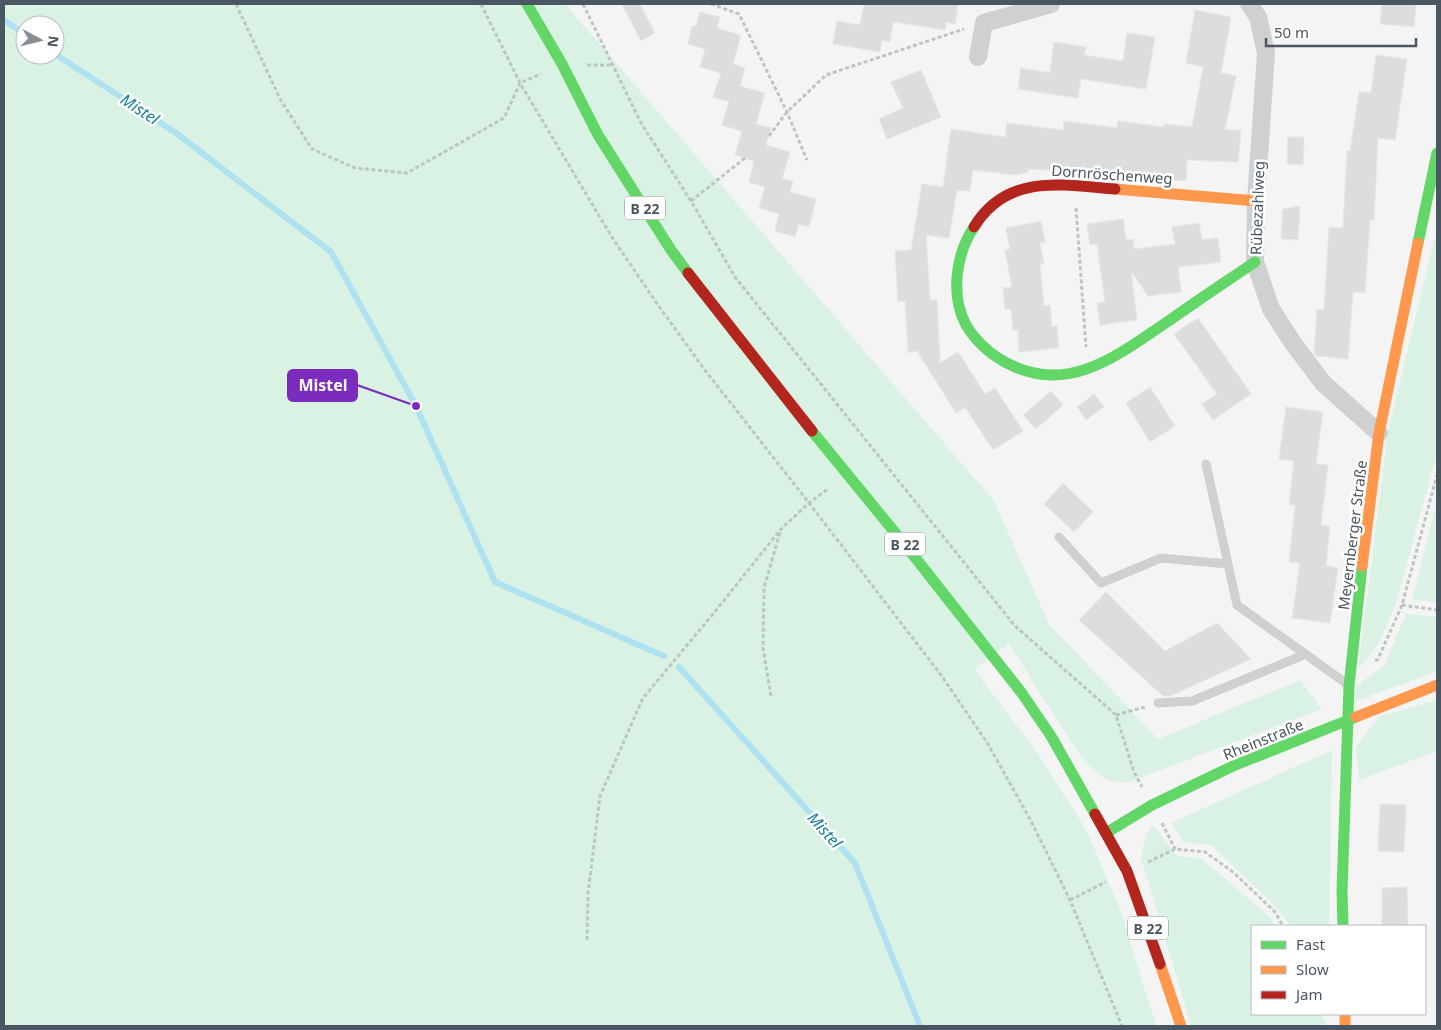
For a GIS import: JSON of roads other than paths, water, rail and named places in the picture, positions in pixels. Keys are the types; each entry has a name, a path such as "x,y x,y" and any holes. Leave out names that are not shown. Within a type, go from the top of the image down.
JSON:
{"street":[{"name":"B 22","path":"527,4 562,64 598,135 671,250 786,398 1021,692 1051,736 1127,871 1181,1026"},
{"path":"978,57 984,23 1051,4"},
{"name":"Rübezahlweg","path":"1249,4 1258,17 1266,53 1256,201 1255,262 1271,308 1293,343 1323,383 1379,432"},
{"name":"Meyernberger Straße","path":"1343,925 1342,892 1349,689 1379,432 1437,153"},
{"name":"Dornröschenweg","path":"1255,262 1113,358 1087,370 1070,375 1045,376 1029,374 997,358 970,331 960,312 956,288 958,262 974,226 985,211 1001,199 1018,190 1041,184 1256,201"},
{"name":"Rheinstraße","path":"1106,833 1152,805 1233,766 1437,685"}],"lane":[{"path":"1206,464 1237,605 1306,654 1349,689"},
{"path":"1060,537 1101,583 1161,558 1228,564"},
{"path":"1158,703 1192,701 1306,654"}],"waterway":[{"name":"Mistel","path":"4,20 15,27"},
{"name":"Mistel","path":"65,61 176,133 331,252 416,406 495,582 664,656"},
{"name":"Mistel","path":"679,667 855,863 920,1026"}],"place":[{"name":"Mistel","path":"416,406"}]}
